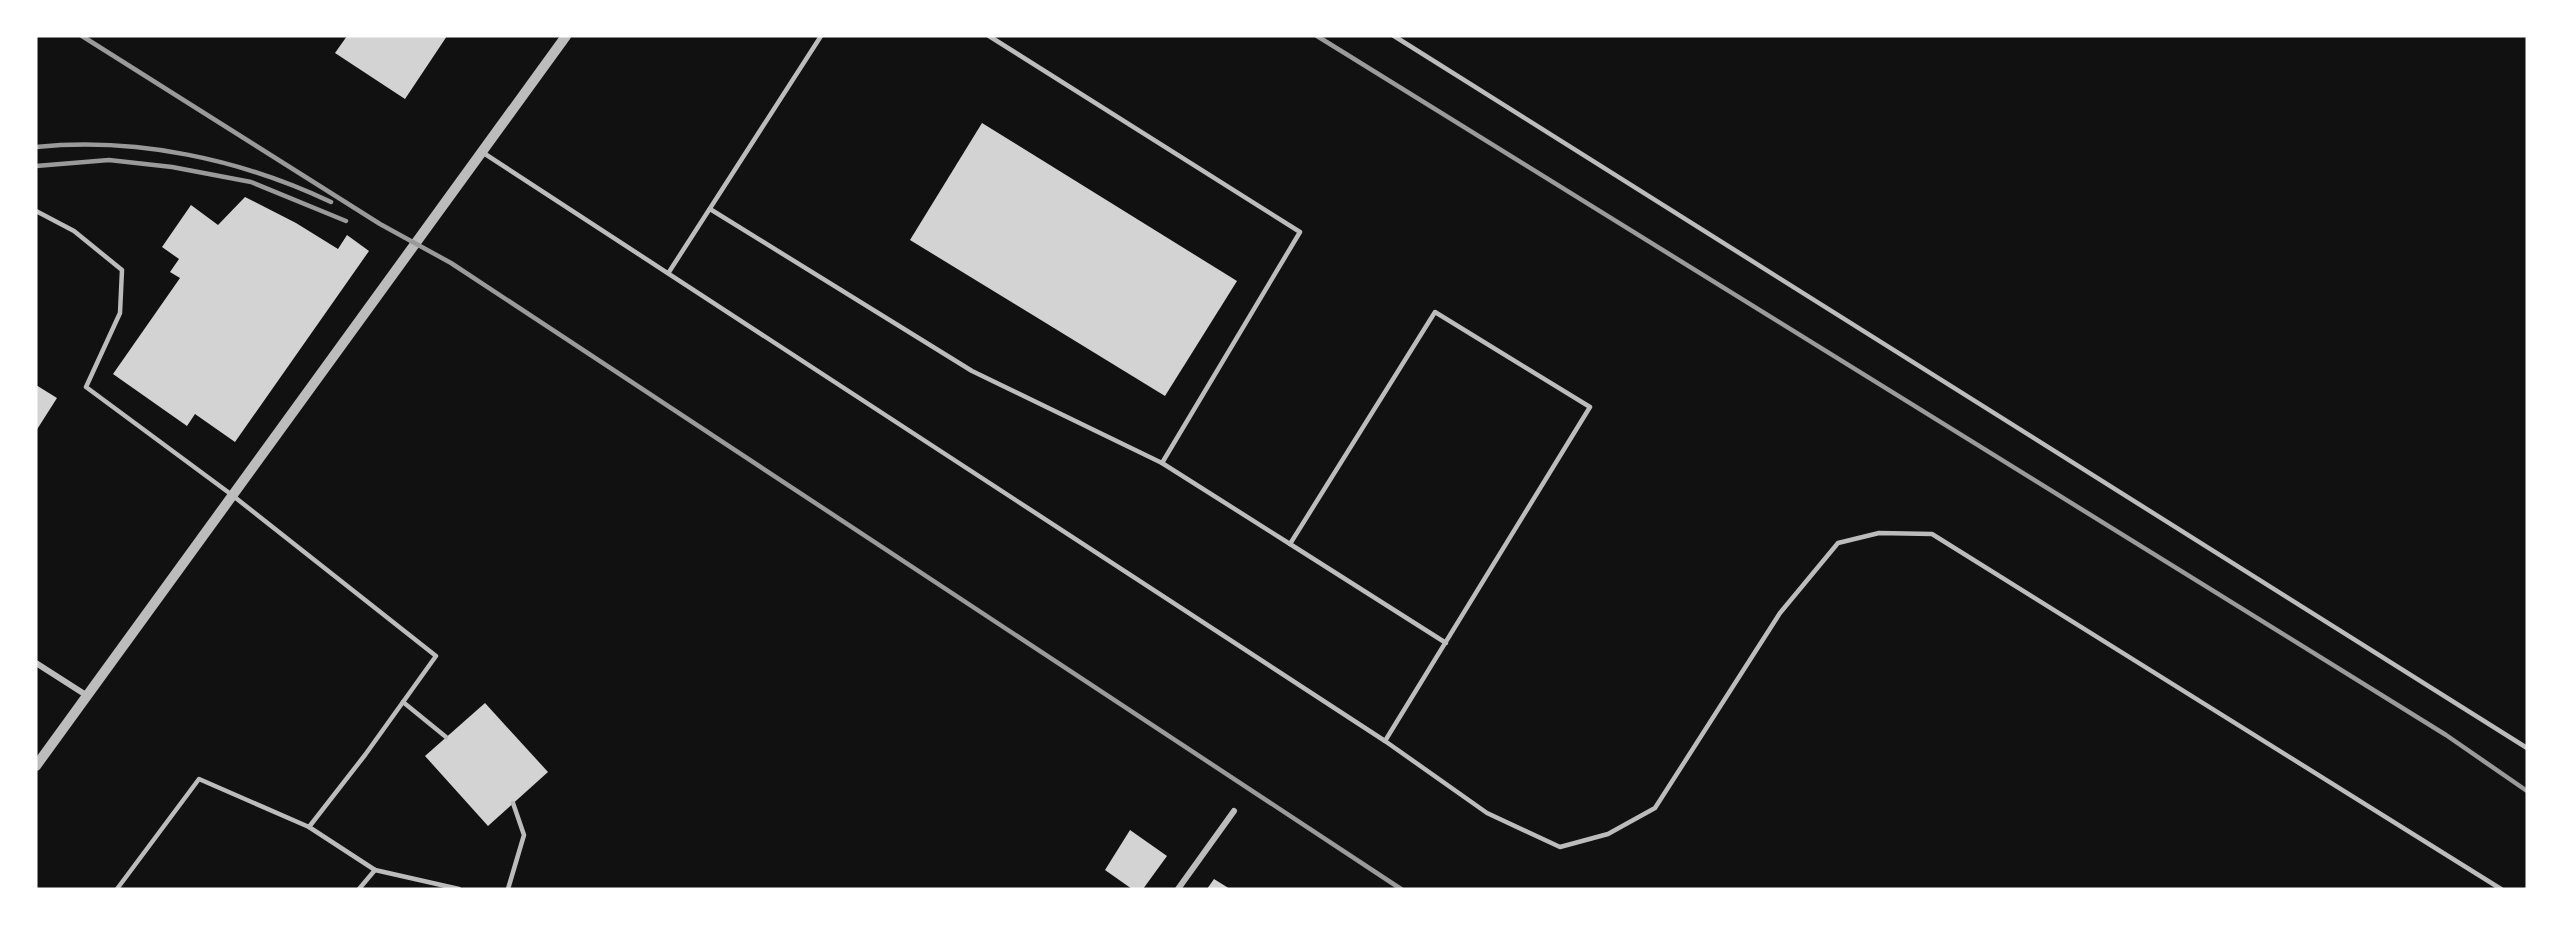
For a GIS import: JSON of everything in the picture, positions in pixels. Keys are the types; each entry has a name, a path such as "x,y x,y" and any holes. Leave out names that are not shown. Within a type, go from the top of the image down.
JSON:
{"street":[{"path":"36,766 566,36"},
{"path":"36,663 86,695"},
{"path":"1178,889 1234,811"}],"lane":[{"path":"669,273 821,36"},
{"path":"989,36 1300,232 1162,463"},
{"path":"1394,36 2527,748"},
{"path":"482,152 1385,741 1487,813 1560,847 1608,834 1655,808 1780,613 1838,543 1879,533 1932,534 2501,889"},
{"path":"710,209 972,371 1162,463 1446,643"},
{"path":"36,211 74,231 122,270 120,313 86,387 232,495 436,656 309,828"},
{"path":"1290,544 1435,312 1590,407 1385,741"},
{"path":"403,702 446,737"},
{"path":"117,889 199,779 309,828 375,870 439,887 459,889"},
{"path":"508,889 524,835 513,803"},
{"path":"360,889 375,870"}],"building":[{"path":"347,36 447,36 405,99 335,53"},
{"path":"982,123 1237,281 1165,396 910,240"},
{"path":"245,197 296,223 338,249 347,235 369,251 235,442 195,414 187,426 113,374 180,278 170,272 179,259 162,247 191,205 218,225"},
{"path":"36,385 57,398 36,431"},
{"path":"485,703 548,772 488,826 425,756"},
{"path":"1130,830 1167,856 1143,889 1132,889 1105,870"},
{"path":"1214,879 1230,889 1207,889"}],"railway":[{"path":"82,36 380,224 451,263 1401,889"},
{"path":"1317,36 2446,735 2527,791"},
{"path":"36,147 112,145 187,155 261,174 331,202"},
{"path":"36,166 109,160 172,167 251,182 346,221"}]}
